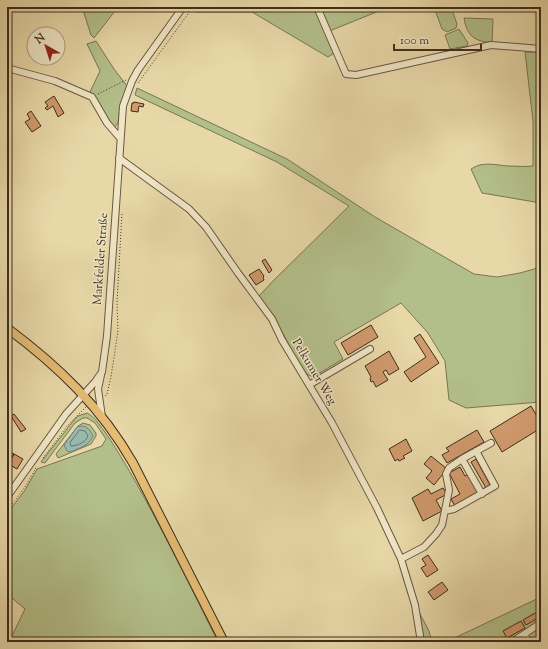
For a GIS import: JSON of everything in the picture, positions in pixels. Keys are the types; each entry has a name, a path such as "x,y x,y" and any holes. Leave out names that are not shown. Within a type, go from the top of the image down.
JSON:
{"main road":[{"path":"7,328 68,378 91,403 116,435 132,463 224,642"}],"street":[{"name":"Markfelder Straße","path":"102,417 98,389 107,336 123,106 134,83 138,70 183,7"},
{"path":"317,7 346,74 356,75 491,46 541,49"},
{"path":"7,68 55,81 92,97 107,123 120,138"},
{"name":"Pelkumer Weg","path":"119,158 189,209 217,240 238,273 272,319 282,340 332,423 377,508 401,559 415,605 421,642"},
{"path":"309,385 370,349"},
{"path":"7,497 66,414 102,372"},
{"path":"401,559 424,547 436,534 442,524 449,490 446,473 451,467 462,459 491,443"},
{"path":"444,511 451,510 495,486 476,451"},
{"path":"462,459 482,494"},
{"path":"512,642 541,623"},
{"path":"524,634 529,642"}],"path":[{"path":"92,97 126,80 134,83 193,7"},
{"path":"99,398 104,397 107,394 118,331 117,302 122,208"},
{"path":"42,459 68,425 91,403"},
{"path":"7,511 25,487 38,464"}],"green space":[{"path":"82,7 118,7 94,38 91,35"},
{"path":"199,7 315,7 334,53 328,57 252,12 195,12"},
{"path":"317,7 347,7 349,10 357,7 389,7 327,32"},
{"path":"434,7 451,7 457,24 456,28 447,32 442,29"},
{"path":"464,18 493,19 492,43 480,41 472,36 467,29"},
{"path":"459,29 468,43 467,46 450,49 445,35"},
{"path":"96,41 127,86 120,107 118,123 114,128 89,94 100,71 87,44"},
{"path":"525,52 541,52 541,203 482,193 471,169 485,164 533,166 533,121"},
{"path":"137,88 287,159 375,217 474,274 497,277 541,267 541,402 466,408 449,400 445,361 428,333 401,303 334,342 343,359 313,377 304,373 281,330 259,296 349,206 277,162 135,95"},
{"path":"87,413 99,424 135,480 218,642 9,642 25,609 7,594 7,514 25,490 37,469 102,446 106,439 95,423 87,418 83,418 75,423 45,463 41,462 74,420 78,416"},
{"path":"83,423 90,425 96,433 96,436 91,444 58,458 56,454 78,426"},
{"path":"541,597 541,642 446,642"},
{"path":"418,610 429,631 432,642 423,642"}],"water":[{"path":"81,426 87,428 93,436 89,442 80,448 70,452 67,451 64,445 77,427"}],"building":[{"path":"54,96 64,113 58,117 53,106 47,110 45,108 48,106 45,102"},
{"path":"132,103 144,104 143,107 139,106 138,112 131,111"},
{"path":"31,111 41,126 32,132 25,122 30,119 27,114"},
{"path":"265,259 272,270 269,273 262,261"},
{"path":"259,269 264,276 264,280 256,285 249,275"},
{"path":"371,325 378,337 348,355 341,343"},
{"path":"420,334 439,363 411,382 404,372 426,357 414,338"},
{"path":"389,351 399,369 389,375 386,370 383,372 388,380 376,387 373,381 371,382 371,377 365,366"},
{"path":"531,406 541,423 541,428 502,452 490,431"},
{"path":"14,414 26,429 21,432 11,416"},
{"path":"477,430 484,442 447,463 442,455 449,451 446,448"},
{"path":"406,439 412,451 403,456 405,458 395,461 389,449"},
{"path":"7,450 14,454 7,467"},
{"path":"14,454 23,459 17,469 8,464"},
{"path":"431,456 447,469 434,485 426,478 432,471 424,464"},
{"path":"476,459 490,485 486,488 471,462"},
{"path":"460,467 465,476 469,474 479,493 455,506 451,499 460,494 449,473"},
{"path":"443,488 447,494 436,500 442,511 423,521 412,498 428,489 431,494"},
{"path":"428,555 438,570 427,577 421,568 426,565 422,559"},
{"path":"442,582 448,590 434,600 428,592"},
{"path":"537,612 540,617 526,625 523,620"},
{"path":"521,621 525,628 507,638 503,631"}]}
